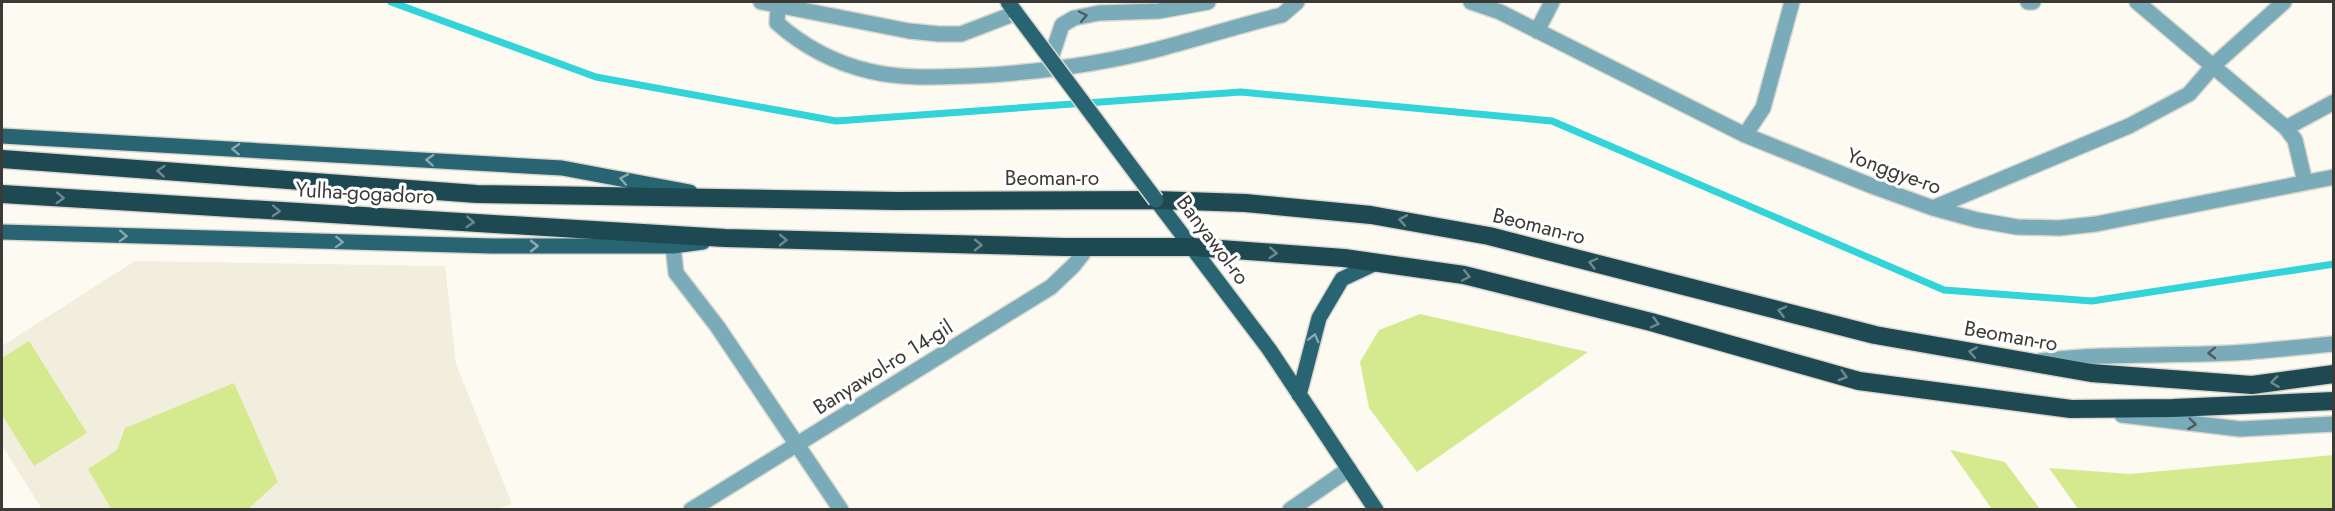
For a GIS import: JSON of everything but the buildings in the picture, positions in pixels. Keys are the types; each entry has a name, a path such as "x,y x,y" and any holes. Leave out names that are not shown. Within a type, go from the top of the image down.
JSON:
{"highway":[{"name":"Yulha-gogadoro","path":"2,159 477,194 723,198"},
{"name":"Yulha-gogadoro","path":"2,194 725,238"},
{"name":"Beoman-ro","path":"723,198 942,201 1156,200 1245,203 1371,214 1489,236 1875,335 2030,362 2091,372 2252,385 2334,374"},
{"path":"725,238 1088,247 1194,247 1376,263 1464,275 1651,322 1859,381 2071,409 2173,408 2334,401"}],"main road":[{"name":"Banyawol-ro","path":"1012,7 1156,200 1194,247 1299,395 1376,510"},
{"path":"2,136 562,168 723,198"},
{"path":"2,232 492,246 673,246 725,238"},
{"path":"1299,395 1319,318 1342,279 1376,263"}],"street":[{"path":"761,2 909,31 939,34 961,34 1012,7"},
{"path":"1051,58 1062,25 1074,18 1099,13 1159,11 1208,2"},
{"path":"778,6 777,22 798,41 829,57 868,71 907,77 1009,74 1102,61 1157,49 1282,15 1296,2"},
{"name":"Yonggye-ro","path":"1471,2 1500,12 1745,135 1872,186 1933,208 1977,220 2017,227 2059,228 2096,224 2334,177"},
{"path":"1537,31 1552,2"},
{"path":"1745,135 1763,108 1792,2"},
{"path":"2028,2 2033,2"},
{"path":"2137,2 2286,128 2295,140 2305,182"},
{"path":"1933,208 2129,126 2189,94 2214,65 2284,2"},
{"path":"2286,128 2334,102"},
{"path":"2,128 23,138"},
{"path":"673,246 676,273 717,327 841,510"},
{"name":"Banyawol-ro 14-gil","path":"691,510 1051,287 1074,265 1088,247"},
{"path":"2030,362 2072,357 2234,353 2334,344"},
{"path":"2071,409 2240,429 2334,424"},
{"path":"1290,510 1349,469"}],"shaded area":[{"path":"135,261 445,266 456,364 512,504 493,510 42,509 2,445 2,346"}],"green space":[{"path":"1420,314 1588,352 1417,472 1369,408 1360,362 1379,330"},
{"path":"29,341 87,433 34,466 2,415 2,358"},
{"path":"234,383 278,482 248,509 111,509 88,469 117,450 125,428"},
{"path":"1950,450 2005,462 2040,509 1992,509"},
{"path":"2333,455 2333,510 2078,509 2049,468 2130,474"}],"waterway":[{"path":"391,2 596,77 836,121 1241,92 1552,121 1944,290 2092,301 2334,264"}]}
